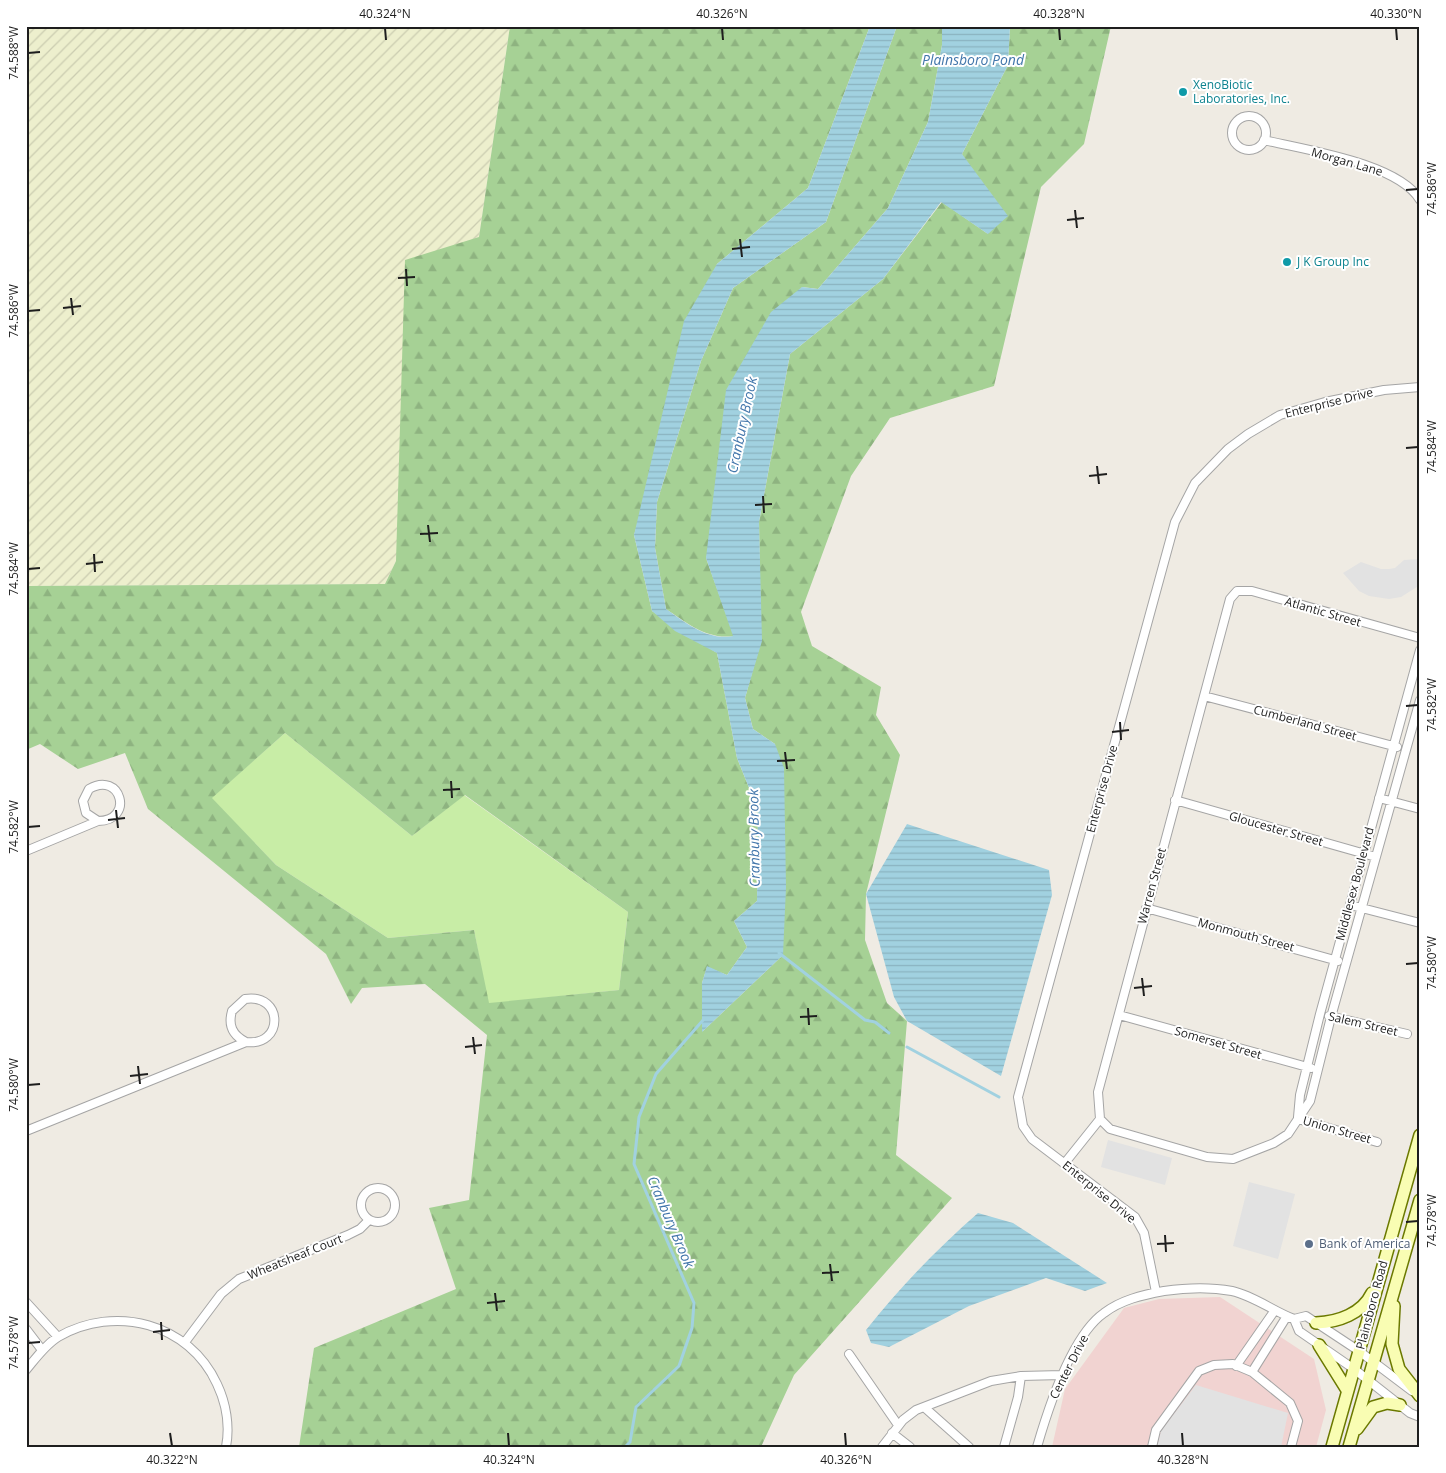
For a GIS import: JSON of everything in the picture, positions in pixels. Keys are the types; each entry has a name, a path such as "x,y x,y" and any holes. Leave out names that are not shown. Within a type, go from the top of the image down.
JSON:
{"street":[{"path":"1244,117 1256,118 1265,128 1264,140 1253,149 1242,148 1233,138 1235,124 1244,117"},
{"name":"Morgan Lane","path":"1264,140 1364,165 1392,176 1416,194 1420,200"},
{"name":"Enterprise Drive","path":"1156,1292 1144,1233 1135,1217 1032,1139 1023,1126 1018,1097 1175,522 1195,483 1228,450 1248,434 1280,414 1325,402 1384,390 1420,387"},
{"name":"Atlantic Street","path":"1230,599 1237,591 1252,591 1420,638"},
{"name":"Warren Street","path":"1100,1119 1098,1092 1230,599"},
{"name":"Middlesex Boulevard","path":"1298,1119 1306,1067 1420,650"},
{"path":"1409,695 1420,699"},
{"name":"Cumberland Street","path":"1204,696 1406,749"},
{"name":"Middlesex Boulevard","path":"1100,1119 1110,1129 1207,1157 1233,1159 1274,1143 1288,1134 1310,1101 1331,1017 1420,699"},
{"path":"26,851 98,821 111,819 120,807 118,794 107,785 101,784 89,789 83,801 86,813 98,821"},
{"path":"1379,798 1420,809"},
{"name":"Gloucester Street","path":"1175,800 1376,857"},
{"path":"1350,906 1420,923"},
{"name":"Monmouth Street","path":"1146,908 1346,964"},
{"path":"26,1130 246,1042 261,1041 268,1037 274,1024 272,1009 260,999 245,999 232,1011 231,1026 234,1033 246,1042"},
{"name":"Salem Street","path":"1320,1014 1407,1034"},
{"name":"Somerset Street","path":"1119,1015 1318,1070"},
{"path":"1064,1164 1100,1119"},
{"name":"Union Street","path":"1298,1119 1377,1142"},
{"name":"Plainsboro Road","path":"1332,1447 1420,1135"},
{"name":"Wheatsheaf Court","path":"383,1188 388,1190 395,1201 394,1213 390,1218 381,1222 369,1220 361,1210 362,1198 371,1189 383,1188"},
{"name":"Plainsboro Road","path":"1351,1442 1367,1378 1420,1200"},
{"name":"Wheatsheaf Court","path":"185,1342 221,1294 239,1279 348,1235 360,1229 369,1220"},
{"path":"1399,1273 1392,1344 1399,1369 1420,1396"},
{"path":"1316,1323 1331,1321 1352,1314 1368,1300 1379,1278"},
{"name":"Center Drive","path":"1037,1447 1048,1410 1062,1375 1086,1332 1102,1314 1119,1303 1156,1292 1196,1289 1231,1291 1246,1295 1291,1318 1299,1331 1367,1378 1410,1413 1420,1417"},
{"path":"26,1302 58,1338"},
{"path":"1236,1366 1275,1310"},
{"name":"Center Drive","path":"1291,1318 1306,1316 1420,1396"},
{"path":"1252,1372 1291,1318"},
{"path":"26,1370 42,1350 58,1338 88,1324 122,1319 155,1326 185,1342 209,1368 224,1400 228,1436 226,1447"},
{"path":"26,1329 42,1350"},
{"path":"1319,1345 1348,1390"},
{"path":"849,1354 898,1425"},
{"path":"1152,1447 1156,1430 1199,1371 1214,1365 1236,1366 1252,1372 1290,1403 1298,1421 1291,1447"},
{"path":"882,1447 898,1425 916,1410 991,1381 1020,1376 1062,1375"},
{"path":"1004,1447 1018,1396 1020,1376"},
{"path":"1351,1442 1373,1407 1387,1404 1400,1405"},
{"path":"924,1407 969,1447"},
{"path":"892,1433 910,1447"}],"shaded area":[{"path":"1420,559 1420,585 1401,597 1389,599 1369,596 1359,591 1343,573 1361,562 1381,569 1389,569 1395,568 1404,560"},
{"path":"1108,1140 1172,1158 1165,1185 1101,1167"},
{"path":"1249,1182 1295,1194 1278,1259 1233,1246"},
{"path":"1220,1297 1314,1359 1326,1410 1316,1447 1052,1447 1065,1389 1124,1308 1159,1299"},
{"path":"1196,1385 1288,1413 1281,1447 1157,1447 1161,1431"}],"green space":[{"path":"26,26 510,26 479,237 396,561 385,584 26,586"},
{"path":"510,26 870,26 808,188 717,264 634,535 652,611 717,653 737,758 758,810 757,901 734,921 747,947 727,975 707,967 702,983 703,1031 783,955 775,744 753,729 745,698 761,641 759,522 790,354 883,279 942,202 988,234 962,154 1008,65 1010,26 1111,26 1084,144 1041,187 994,386 890,418 851,476 801,612 812,646 881,687 876,715 900,755 866,894 865,940 887,1003 907,1021 896,1155 952,1198 794,1375 761,1447 299,1447 314,1348 456,1289 429,1208 469,1200 487,1035 425,984 362,988 351,1004 326,954 148,809 125,753 78,769 40,744 26,750 26,586 385,584 396,561 405,260 479,237","holes":["285,733 412,836 465,795 628,912 619,990 489,1003 474,930 388,938 276,865 212,798"]},
{"path":"897,26 942,26 942,45 928,122 888,208 818,289 802,287 706,558 734,636 724,637 706,633 666,609 655,548 657,502 701,361 733,288 826,222"},
{"path":"285,733 412,836 464,795 628,912 619,990 488,1004 474,930 388,938 276,865 211,798"}],"water":[{"name":"Plainsboro Pond","path":"870,26 897,26 826,222 733,288 701,361 657,502 655,548 666,609 698,630 715,636 733,636 706,558 726,390 771,312 802,287 818,289 888,208 928,122 942,45 942,26 1010,26 1008,65 962,154 1008,216 988,234 941,202 883,279 790,354 759,522 762,641 745,698 753,729 775,744 784,768 786,887 783,955 702,1032 702,983 707,966 727,975 747,947 734,921 757,901 758,810 737,758 717,653 675,631 652,611 634,535 684,321 717,264 808,188"},
{"path":"907,824 1049,870 1052,895 1001,1076 907,1021 894,997 866,894"},
{"path":"978,1213 1013,1223 1107,1283 1085,1291 1046,1278 969,1306 889,1347 871,1343 866,1330 879,1314 919,1269"}],"waterway":[{"path":"779,953 865,1020 875,1022 889,1033"},
{"name":"Cranbury Brook","path":"625,1447 630,1442 636,1407 679,1366 692,1328 694,1303 634,1164 639,1117 656,1074 704,1019"},
{"path":"907,1047 999,1097"}],"place":[{"name":"XenoBiotic Laboratories, Inc.","path":"1183,92"},
{"name":"J K Group Inc","path":"1287,262"},
{"name":"Bank of America","path":"1309,1244"}]}
